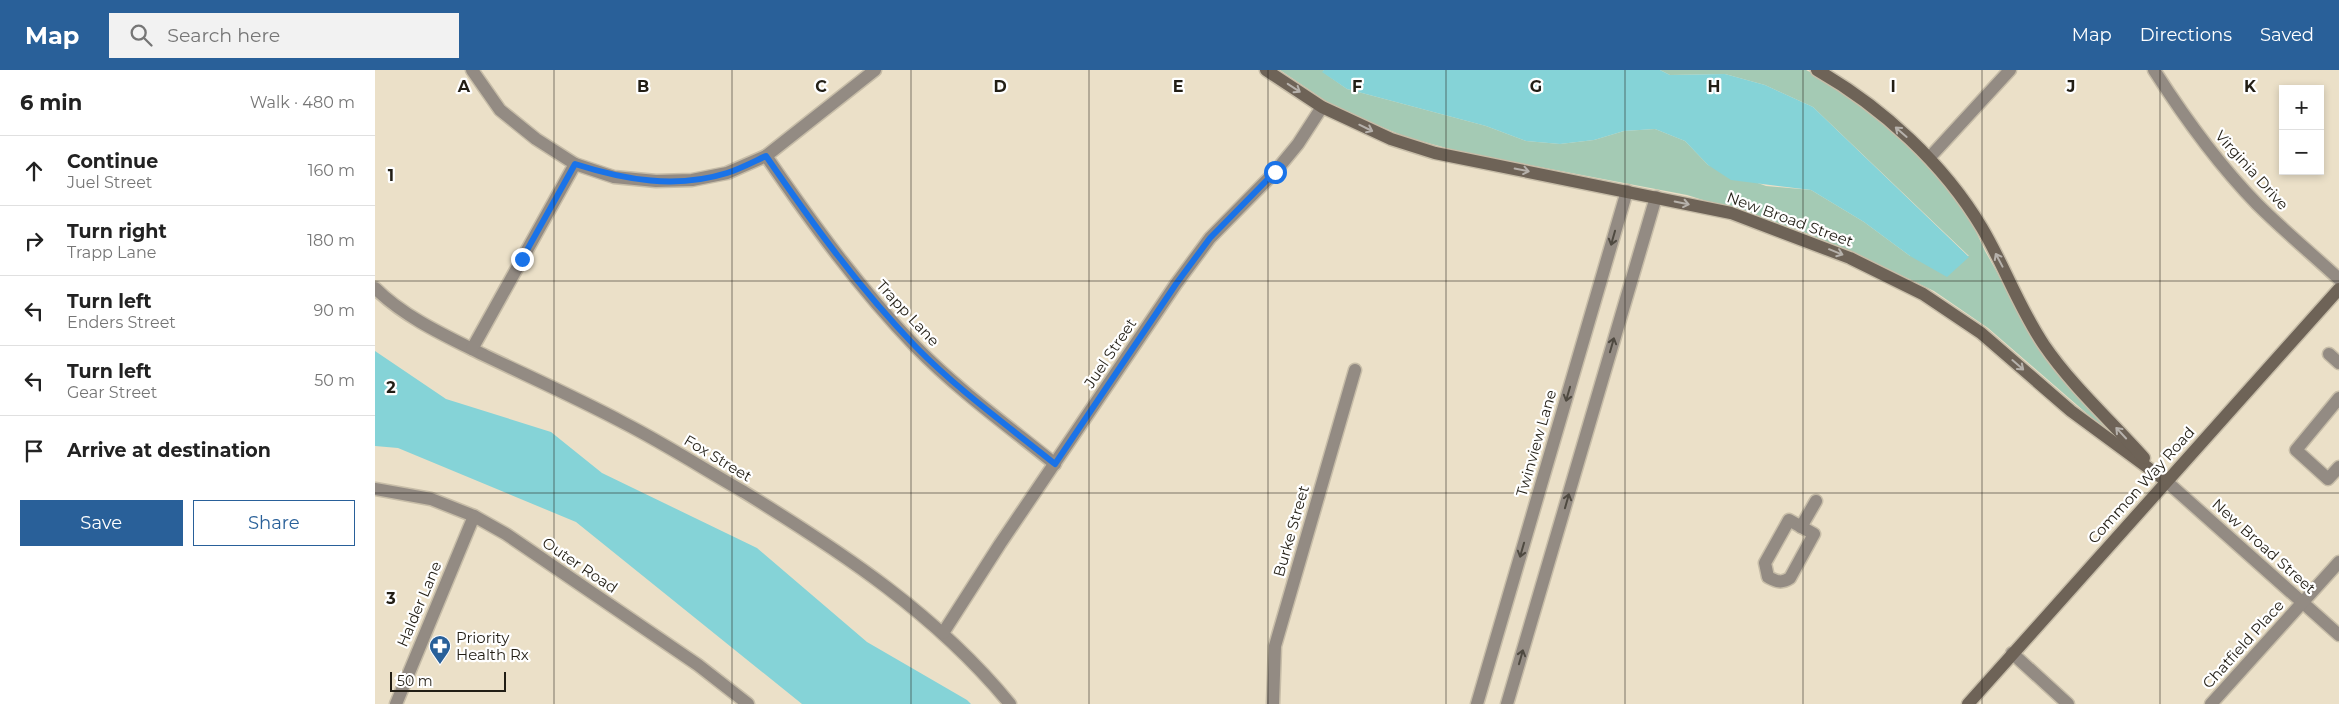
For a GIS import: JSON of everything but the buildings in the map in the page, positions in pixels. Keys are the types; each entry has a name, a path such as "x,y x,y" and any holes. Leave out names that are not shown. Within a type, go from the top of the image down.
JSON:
{"street":[{"path":"471,70 500,110 536,139 575,164 614,177 656,181 692,180 727,173 766,156 875,70"},
{"name":"New Broad Street","path":"1266,70 1322,107 1391,139 1435,153 1731,213 1786,232 1850,258 1923,294 1981,333 2071,411 2167,481"},
{"name":"New Broad Street","path":"1817,70 1889,121 1930,157 1981,227 2044,344 2074,382 2167,481 2339,636"},
{"path":"1930,157 2010,70"},
{"name":"Virginia Drive","path":"2154,70 2175,103 2215,156 2257,204 2339,279"},
{"name":"Juel Street","path":"943,633 1000,544 1176,284 1210,238 1275,172 1298,144 1322,107"},
{"name":"Trapp Lane","path":"766,156 825,242 868,295 917,348 972,399 1055,464"},
{"path":"472,349 575,164"},
{"name":"Twinview Lane","path":"1477,704 1627,191"},
{"path":"1507,704 1656,197"},
{"name":"Fox Street","path":"375,288 429,326 472,349 625,423 692,461 859,566 899,595 943,633 993,683 1010,704"},
{"name":"Common Way Road","path":"1968,704 2339,289"},
{"path":"2329,354 2339,363"},
{"name":"Burke Street","path":"1273,704 1275,646 1355,370"},
{"path":"2339,398 2297,450 2328,479 2339,467"},
{"name":"Outer Road","path":"375,489 431,499 474,516 506,534 698,666 748,704"},
{"path":"1801,527 1816,501"},
{"name":"Halder Lane","path":"396,704 474,516"},
{"path":"1789,520 1801,527 1814,534 1790,578 1784,582 1768,577 1765,563 1789,520"},
{"name":"Chatfield Place","path":"2211,704 2339,562"},
{"path":"2012,653 2068,704"}],"green space":[{"path":"1280,70 1324,70 1323,72 1347,89 1486,126 1526,141 1560,144 1594,140 1624,131 1655,129 1685,141 1708,165 1766,186 1811,190 1864,222 1910,256 1969,256 1813,107 1765,85 1725,74 1670,75 1660,70 1806,70 1818,76 1883,122 1933,171 1967,212 1985,251 2042,352 2137,457 1988,328 1934,291 1865,258 1799,230 1687,195 1461,152 1406,137 1336,108"}],"water":[{"path":"1324,70 1660,70 1670,75 1725,74 1765,85 1813,107 1969,257 1947,277 1910,256 1864,222 1811,190 1731,180 1708,165 1685,141 1655,129 1624,131 1594,140 1560,144 1526,141 1486,126 1347,89 1322,72"},
{"path":"375,351 446,399 551,432 602,473 757,548 867,642 971,704 802,704 576,522 398,448 375,446"}],"place":[{"name":"Priority Health Rx","path":"440,665"}],"route":[{"path":"522,259 575,164 614,177 656,181 692,180 727,173 766,156 825,242 868,295 917,348 972,399 1055,464 1176,284 1210,238 1275,172"}]}
